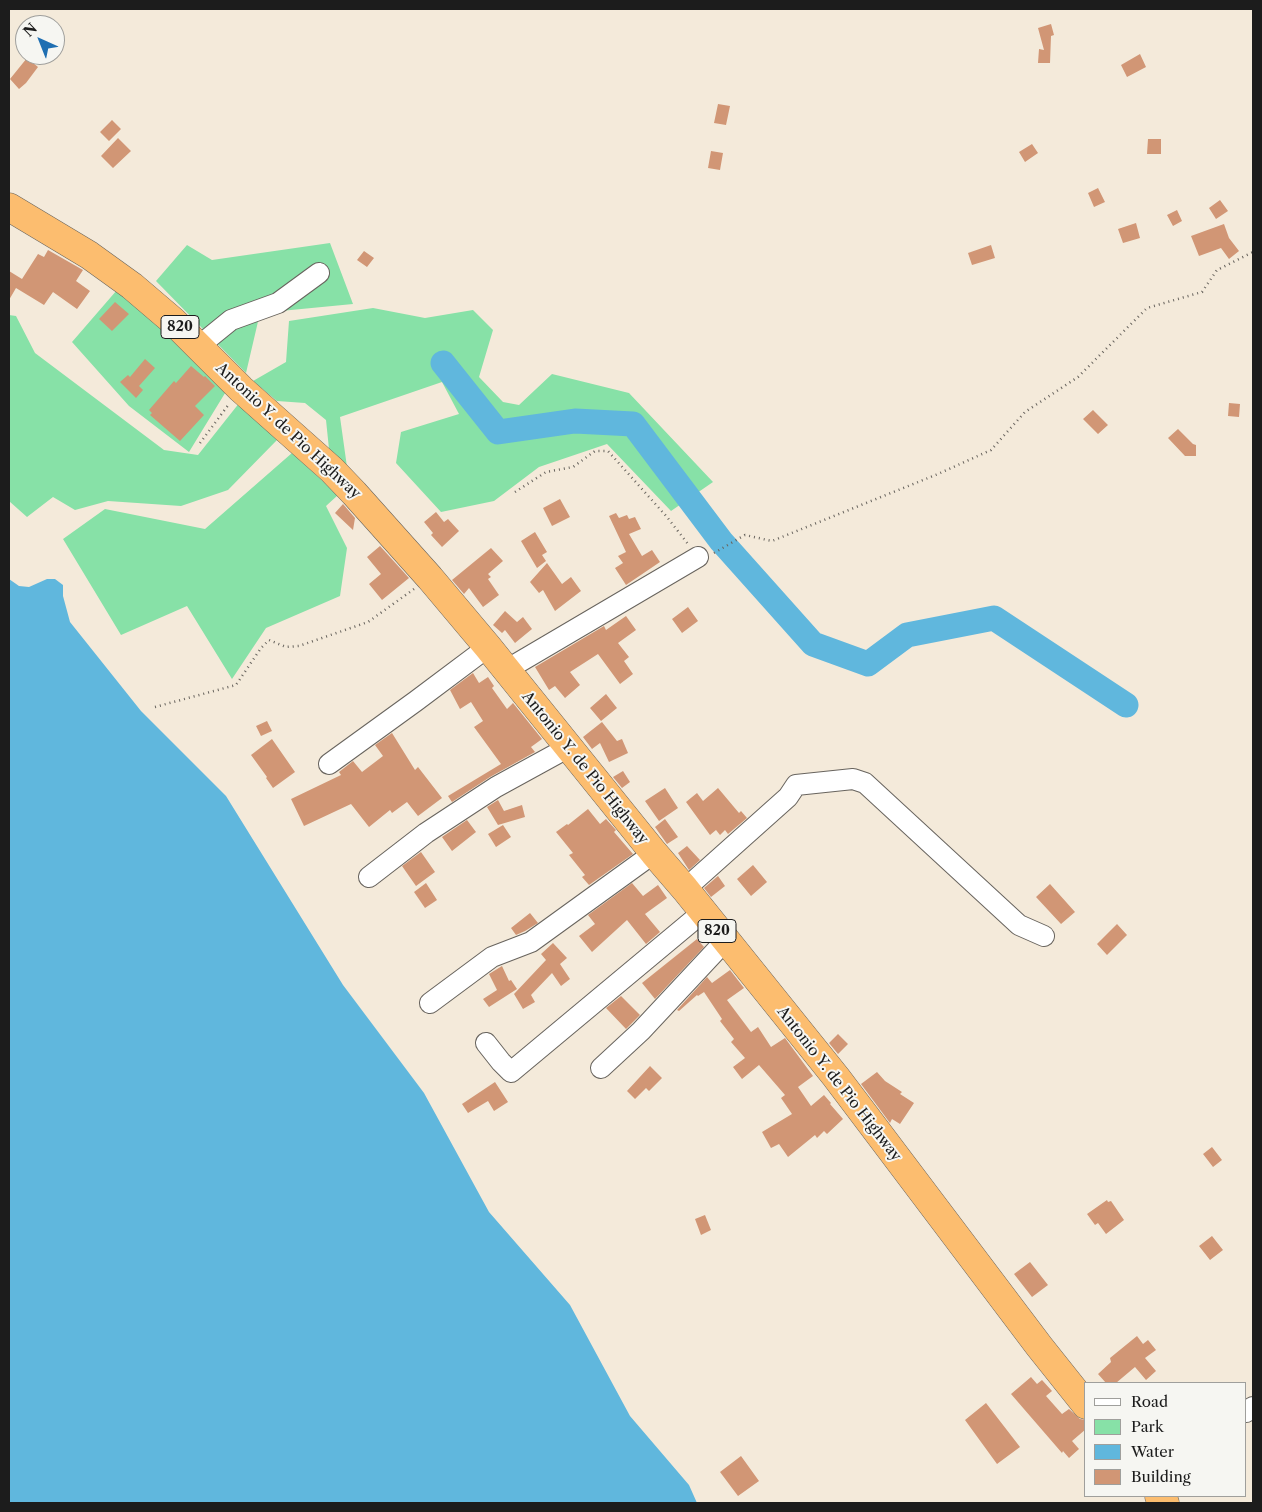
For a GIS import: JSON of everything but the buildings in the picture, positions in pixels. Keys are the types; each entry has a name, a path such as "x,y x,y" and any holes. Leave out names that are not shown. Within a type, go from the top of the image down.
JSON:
{"highway":[{"name":"Antonio Y. de Pio Highway","path":"9,207 89,255 132,286 199,346 241,389 332,470 430,578 488,647 654,854 685,889 836,1078 1084,1402"}],"street":[{"path":"199,346 231,320 278,303 319,273"},
{"path":"506,670 704,556"},
{"path":"328,764 416,702 488,647"},
{"path":"369,877 426,833 496,787 569,747"},
{"path":"685,889 788,797 796,785 852,779 865,783 1019,925 1044,936"},
{"path":"430,1003 492,957 531,942 654,854"},
{"path":"486,1042 511,1072 703,912"},
{"path":"601,1068 641,1031 725,941"}],"path":[{"path":"515,492 546,472 573,467 595,451 608,451 704,556 745,535 772,540 938,474 991,450 1025,412 1078,377 1148,308 1202,292 1217,270 1253,252"},
{"path":"200,443 241,389"},
{"path":"155,707 236,685 261,648 269,640 286,647 299,646 368,622 430,578"}],"green space":[{"path":"330,243 353,304 260,313 246,373 156,281 187,245 212,260"},
{"path":"117,290 230,385 189,452 129,406 72,342"},
{"path":"373,308 425,318 473,310 493,330 479,377 503,402 519,405 552,374 629,393 713,482 671,511 607,444 539,467 494,501 441,512 396,463 401,432 459,414 442,382 340,417 347,467 329,449 326,420 305,403 277,401 253,381 286,362 289,321"},
{"path":"9,315 16,316 35,353 164,450 198,455 240,402 277,440 228,490 181,506 108,501 75,510 53,497 27,517 9,501"},
{"path":"292,453 338,495 326,506 347,548 340,596 266,628 232,679 187,606 121,635 63,539 105,509 205,529"}],"water":[{"path":"9,579 19,586 29,587 47,579 55,579 63,585 63,596 70,622 141,711 226,796 343,985 424,1093 489,1212 570,1305 630,1416 689,1485 697,1503 9,1503"}],"waterway":[{"path":"443,363 498,432 575,421 633,424 721,541 813,644 868,664 907,635 994,618 1126,705"}]}
